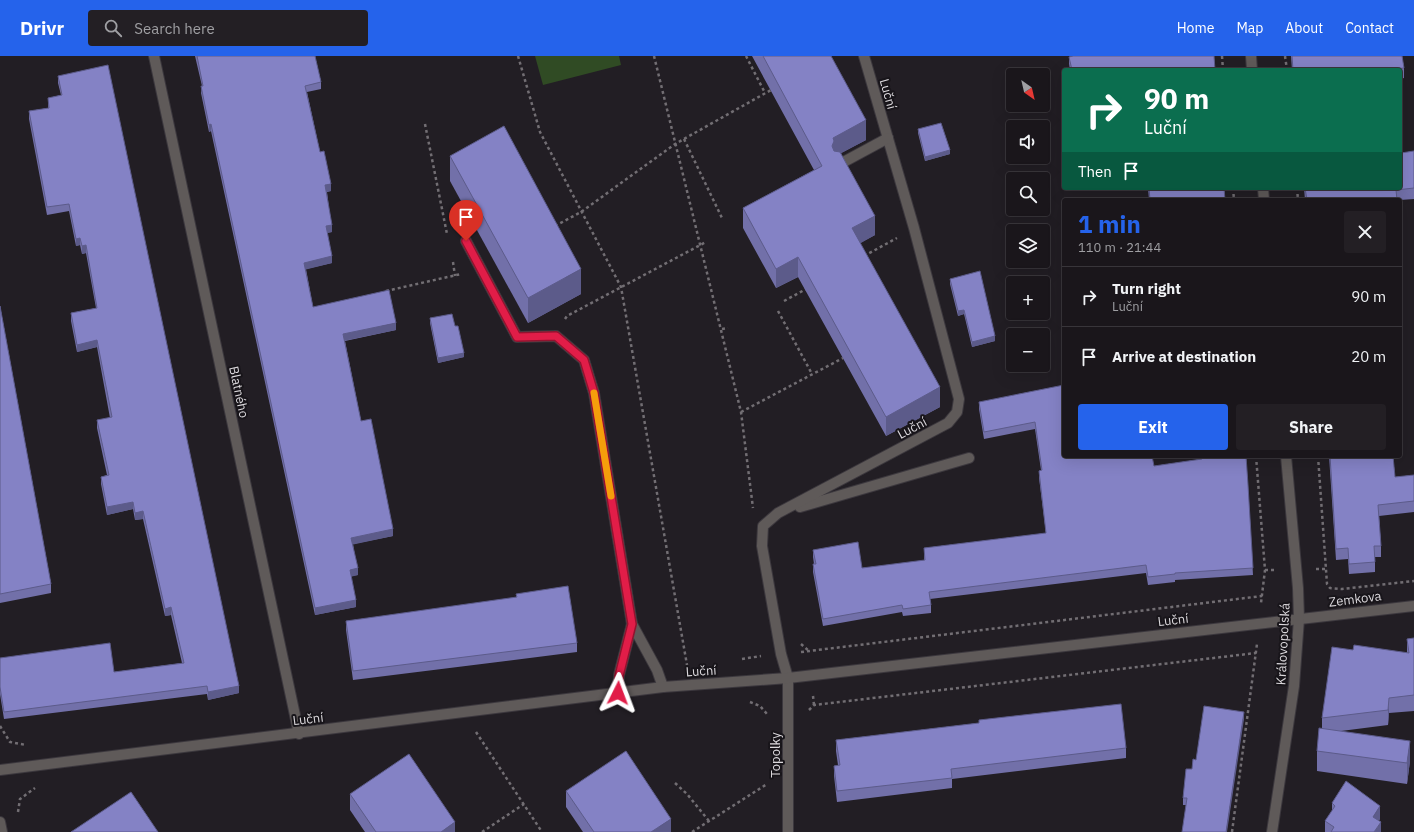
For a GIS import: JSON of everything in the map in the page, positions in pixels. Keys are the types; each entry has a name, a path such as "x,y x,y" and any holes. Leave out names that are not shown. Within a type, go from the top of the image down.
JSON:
{"street":[{"name":"Blatného","path":"154,56 299,734"},
{"name":"Luční","path":"764,526 778,513 948,423 957,412 959,399 914,228 864,56"},
{"path":"1251,56 1252,68"},
{"path":"838,165 888,138"},
{"path":"466,241 517,337 556,336 584,360 594,393 632,624 657,670 663,686"},
{"path":"778,513 969,458"},
{"name":"Královopolská","path":"1272,832 1294,686 1299,619 1298,588 1286,458"},
{"path":"764,526 762,546 781,654 788,678"},
{"name":"Zemkova","path":"1299,619 1414,606"},
{"name":"Luční","path":"0,770 299,734 663,686 788,678 1299,619"},
{"path":"618,693 619,676 632,624"},
{"name":"Topolky","path":"788,678 788,832"},
{"path":"0,822 2,832"}],"path":[{"path":"518,56 540,132 621,287 686,656"},
{"path":"654,56 722,329 741,412 754,516 764,526"},
{"path":"746,56 765,93"},
{"path":"1222,56 1224,68"},
{"path":"1285,56 1287,68"},
{"path":"548,230 581,212 676,144 770,90"},
{"path":"425,124 448,238"},
{"path":"684,139 722,218"},
{"path":"859,259 914,228"},
{"path":"556,336 567,316 706,242"},
{"path":"452,261 455,276"},
{"path":"379,293 481,269"},
{"path":"784,301 811,286"},
{"path":"778,311 812,374"},
{"path":"722,329 728,328"},
{"path":"741,412 843,358"},
{"path":"734,660 1262,596 1265,570 1256,458"},
{"path":"1318,458 1327,584 1330,588 1342,590 1414,581"},
{"path":"806,712 814,705 1256,653 1232,832"},
{"path":"657,670 695,664"},
{"path":"475,730 542,832"},
{"path":"692,832 772,780"},
{"path":"676,783 687,794 709,822"},
{"path":"482,832 524,804"}],"green space":[{"path":"535,56 619,56 621,65 543,85"}],"building":[{"path":"197,56 315,56 321,82 305,86 320,152 324,151 331,184 325,185 332,225 326,226 332,256 304,263 313,307 389,290 396,323 343,334 361,421 371,419 393,529 351,538 358,568 350,570 356,600 315,608 211,124 209,125"},
{"path":"763,56 831,56 866,120 833,138 834,141 832,146 834,151 840,152 875,216 852,228 940,387 886,417 798,257 776,269 743,208 822,166"},
{"path":"1214,56 1215,68 1072,68 1069,57"},
{"path":"1292,56 1402,56 1404,68 1402,68 1293,68"},
{"path":"108,65 239,686 208,692 207,686 4,712 0,687 0,658 110,643 114,672 184,663 171,607 165,609 143,511 135,513 133,502 107,507 101,477 109,475 97,420 112,417 97,340 77,345 71,313 97,308 86,245 82,246 80,238 76,239 69,204 47,207 29,111 49,108 48,98 62,95 58,76"},
{"path":"941,123 950,150 925,157 918,129"},
{"path":"504,126 581,269 528,298 450,156"},
{"path":"1414,151 1414,188 1402,189 1402,153"},
{"path":"1149,190 1224,190 1225,198 1150,198"},
{"path":"1305,190 1396,190 1397,198 1307,198"},
{"path":"980,271 995,336 972,342 964,310 958,311 950,279"},
{"path":"0,306 51,584 0,594"},
{"path":"452,314 455,326 458,326 464,353 438,358 430,318"},
{"path":"1062,385 1062,458 1152,458 1154,466 1202,458 1246,458 1253,568 1175,573 1148,577 1146,565 929,592 931,605 903,609 902,605 823,619 813,564 816,564 813,550 858,542 862,568 925,560 924,548 1046,533 1039,471 1042,470 1035,422 984,432 979,402"},
{"path":"1330,458 1393,458 1395,477 1414,475 1414,501 1378,505 1381,546 1374,546 1375,562 1349,564 1348,548 1336,549"},
{"path":"568,586 577,643 353,671 346,621 517,597 516,594"},
{"path":"1414,638 1414,695 1389,698 1388,710 1322,718 1332,647 1353,650 1354,645 1409,653 1407,639"},
{"path":"1121,704 1126,748 951,769 952,778 837,791 834,766 840,765 836,740 979,723 979,720"},
{"path":"1204,706 1244,712 1226,832 1182,832 1187,798 1183,798 1186,769 1192,769 1193,759 1196,760"},
{"path":"1319,728 1410,741 1407,763 1317,751"},
{"path":"626,751 671,819 651,832 594,832 566,791"},
{"path":"409,754 455,822 441,832 376,832 350,794"},
{"path":"1346,781 1380,806 1373,817 1381,822 1374,832 1331,832 1334,827 1325,821 1335,806 1332,803"},
{"path":"131,792 158,832 71,832"}],"slow traffic":[{"path":"594,393 611,496"}],"route":[{"path":"466,241 517,337 556,336 584,360 594,393 632,624 619,676 618,693"}]}
